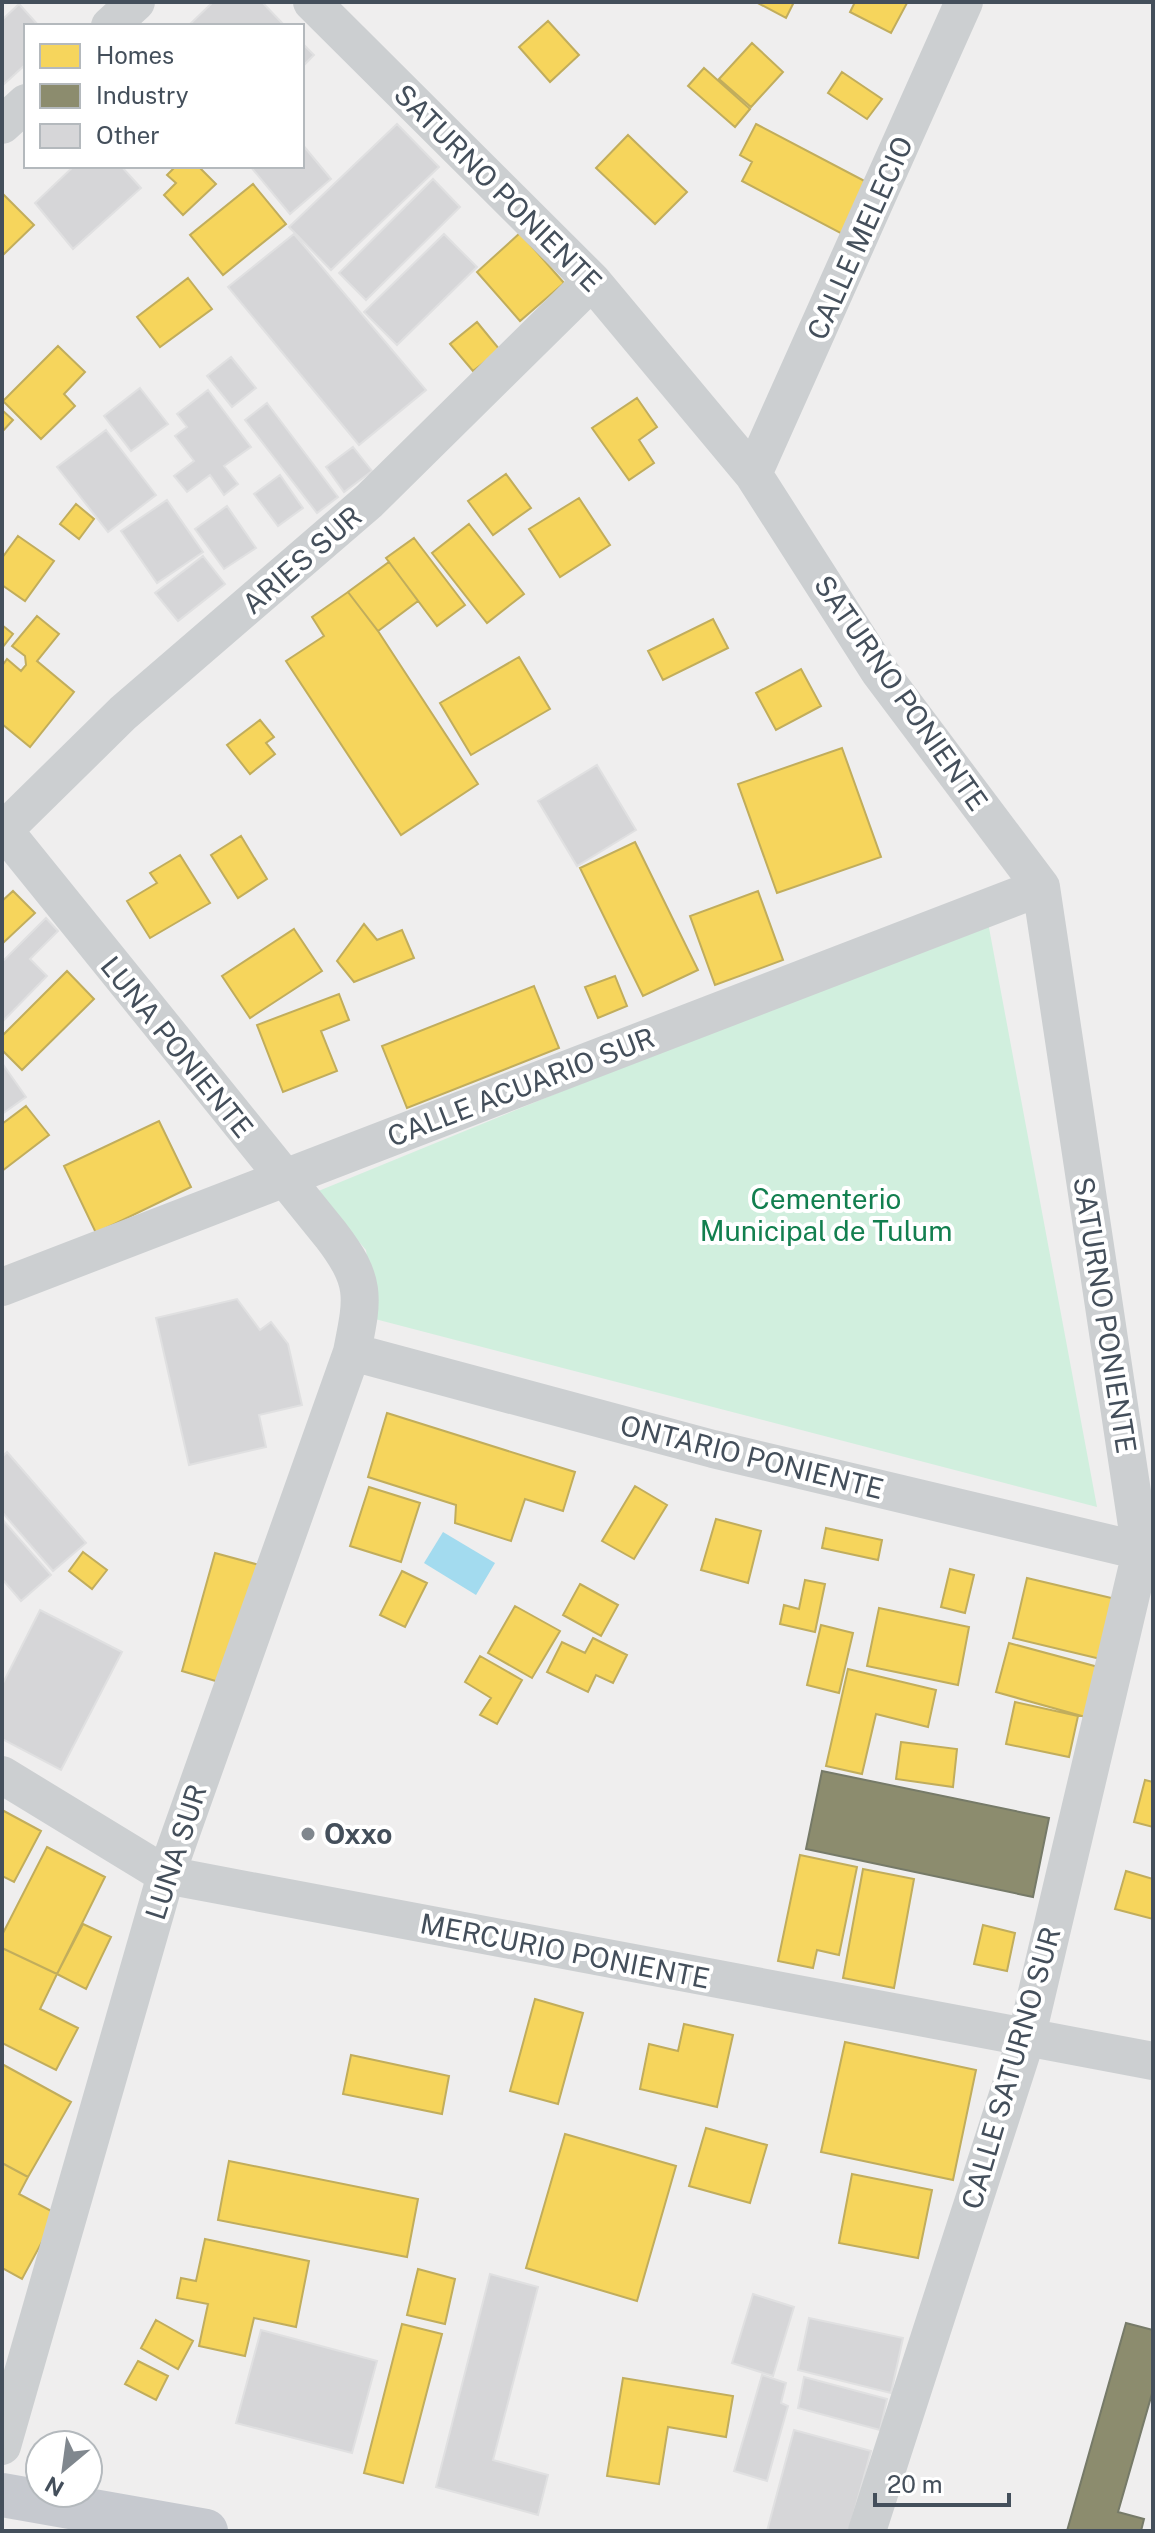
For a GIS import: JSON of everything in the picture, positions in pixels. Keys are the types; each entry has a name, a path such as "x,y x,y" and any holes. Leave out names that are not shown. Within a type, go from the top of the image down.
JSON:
{"main road":[{"path":"2,2495 206,2531"}],"street":[{"path":"112,24 136,2"},
{"name":"SATURNO PONIENTE","path":"312,2 592,281 753,474 879,671 1041,887 1147,1553"},
{"name":"CALLE MELECIO","path":"753,474 964,2"},
{"path":"2,125 24,105"},
{"name":"ARIES SUR","path":"3,829 123,713 369,501 592,281"},
{"name":"LUNA PONIENTE","path":"3,829 353,1264"},
{"name":"CALLE ACUARIO SUR","path":"2,1287 1041,887"},
{"name":"LUNA SUR","path":"2,2446 166,1875 352,1352 362,1302 353,1264"},
{"name":"ONTARIO PONIENTE","path":"352,1352 713,1449 1147,1553"},
{"name":"CALLE SATURNO SUR","path":"867,2531 1026,2039 1147,1553"},
{"name":"MERCURIO PONIENTE","path":"2,1775 166,1875 1153,2061"}],"green space":[{"name":"Cementerio Municipal de Tulum","path":"987,917 1097,1507 375,1319 366,1250 316,1192"}],"water":[{"path":"443,1532 495,1563 476,1595 424,1563"}],"building: Homes":[{"path":"756,2 794,2 786,18"},
{"path":"855,2 907,3 891,33 850,12"},
{"path":"548,21 579,55 550,82 519,47"},
{"path":"752,43 783,72 751,107 719,79"},
{"path":"704,68 750,109 735,127 688,86"},
{"path":"842,72 882,99 867,119 828,93"},
{"path":"756,124 874,186 848,237 742,181 752,162 740,155"},
{"path":"628,135 687,192 655,224 596,168"},
{"path":"174,168 200,168 216,184 183,215 164,195 176,183 167,175"},
{"path":"253,184 286,224 223,275 190,235"},
{"path":"2,193 34,225 2,256"},
{"path":"520,233 564,283 520,321 477,272"},
{"path":"188,278 212,309 160,347 137,317"},
{"path":"477,322 500,350 473,371 450,344"},
{"path":"58,346 85,372 64,394 75,406 41,439 3,401"},
{"path":"637,398 657,427 639,440 654,463 629,480 592,428"},
{"path":"2,410 13,420 2,432"},
{"path":"506,474 531,508 493,535 468,501"},
{"path":"579,498 610,545 560,577 529,529"},
{"path":"76,504 94,519 79,539 60,524"},
{"path":"469,524 524,594 487,623 432,553"},
{"path":"18,536 54,561 25,601 2,585 2,558"},
{"path":"414,538 465,605 437,626 386,558"},
{"path":"389,562 418,601 378,631 348,592"},
{"path":"348,592 378,631 478,784 401,835 286,661 324,636 312,617"},
{"path":"37,616 59,634 37,661 74,692 30,747 2,724 2,666 7,659 21,671 26,665 25,656 12,646"},
{"path":"713,619 728,648 663,680 648,651"},
{"path":"2,625 13,634 2,648"},
{"path":"519,657 550,709 471,755 440,703"},
{"path":"801,669 821,706 776,730 756,693"},
{"path":"260,720 274,737 266,743 275,754 250,774 227,745"},
{"path":"842,748 881,857 777,893 738,784"},
{"path":"241,836 267,879 238,898 211,855"},
{"path":"635,842 698,970 643,996 580,868"},
{"path":"180,855 210,903 150,938 127,901 157,883 150,873"},
{"path":"13,891 35,913 2,944 2,901"},
{"path":"758,891 783,960 715,985 690,916"},
{"path":"364,924 377,940 402,930 414,958 354,982 337,961"},
{"path":"294,929 322,971 250,1018 222,976"},
{"path":"67,971 94,999 22,1070 2,1050 2,1036"},
{"path":"615,976 627,1006 598,1018 585,987"},
{"path":"534,986 559,1048 407,1108 382,1046"},
{"path":"339,994 349,1020 321,1031 337,1071 283,1092 257,1025"},
{"path":"26,1106 49,1135 2,1171 2,1124"},
{"path":"159,1121 191,1187 96,1233 64,1166"},
{"path":"387,1413 575,1472 563,1511 525,1499 511,1541 455,1523 456,1505 368,1477"},
{"path":"635,1486 667,1505 634,1559 602,1541"},
{"path":"369,1487 420,1503 401,1562 350,1546"},
{"path":"716,1519 761,1531 748,1583 701,1570"},
{"path":"826,1528 882,1540 878,1560 822,1548"},
{"path":"83,1552 107,1570 92,1589 69,1571"},
{"path":"215,1553 263,1566 229,1685 182,1671"},
{"path":"950,1569 974,1575 965,1613 941,1607"},
{"path":"402,1571 427,1583 405,1627 380,1615"},
{"path":"1027,1578 1124,1601 1109,1661 1013,1638"},
{"path":"805,1580 825,1584 815,1632 780,1624 784,1605 799,1609"},
{"path":"580,1584 618,1605 601,1636 563,1615"},
{"path":"515,1606 560,1631 532,1678 488,1653"},
{"path":"879,1608 969,1627 958,1685 867,1666"},
{"path":"821,1625 853,1633 839,1693 807,1685"},
{"path":"593,1638 627,1655 613,1683 596,1675 588,1692 547,1672 562,1642 585,1653"},
{"path":"1009,1643 1102,1668 1089,1718 996,1692"},
{"path":"480,1656 522,1680 497,1724 480,1715 491,1698 465,1682"},
{"path":"848,1669 936,1690 928,1727 876,1714 862,1774 826,1766"},
{"path":"1015,1702 1078,1716 1069,1757 1006,1744"},
{"path":"901,1742 957,1749 953,1787 896,1779"},
{"path":"1145,1780 1153,1782 1153,1827 1134,1822"},
{"path":"2,1810 41,1831 14,1882 2,1876"},
{"path":"47,1847 105,1877 57,1974 2,1948 2,1935"},
{"path":"800,1855 857,1867 839,1955 817,1950 813,1968 778,1961"},
{"path":"863,1869 914,1879 894,1988 843,1978"},
{"path":"1126,1871 1153,1879 1153,1919 1115,1909"},
{"path":"83,1924 111,1937 86,1989 57,1974"},
{"path":"983,1925 1015,1933 1007,1971 974,1964"},
{"path":"2,1948 57,1974 40,2009 78,2028 56,2070 2,2043"},
{"path":"535,1999 583,2013 558,2104 510,2091"},
{"path":"684,2024 733,2035 717,2107 640,2089 649,2044 678,2051"},
{"path":"845,2042 976,2070 953,2180 821,2152"},
{"path":"351,2055 449,2076 442,2114 343,2094"},
{"path":"2,2064 71,2102 28,2177 2,2163"},
{"path":"706,2128 767,2145 750,2203 689,2186"},
{"path":"565,2134 676,2166 637,2301 526,2268"},
{"path":"229,2161 418,2199 407,2257 218,2220"},
{"path":"2,2163 28,2177 19,2194 57,2214 22,2279 2,2268"},
{"path":"852,2174 932,2190 918,2258 839,2243"},
{"path":"205,2239 309,2261 296,2327 254,2318 245,2356 199,2346 208,2304 177,2298 181,2278 196,2281"},
{"path":"418,2269 455,2279 445,2324 407,2315"},
{"path":"156,2320 193,2341 178,2369 141,2348"},
{"path":"402,2324 442,2334 403,2483 364,2473"},
{"path":"138,2361 168,2376 156,2400 125,2384"},
{"path":"623,2378 733,2396 726,2437 668,2427 659,2484 607,2476"}],"building: Industry":[{"path":"822,1771 1049,1818 1033,1897 806,1849"},
{"path":"1126,2323 1153,2330 1153,2390 1118,2512 1144,2519 1141,2531 1067,2531"}],"building: Other":[{"path":"213,2 262,2 283,24 190,24"},
{"path":"19,4 37,24 24,24 24,66 2,86 2,20"},
{"path":"304,45 314,55 304,65"},
{"path":"397,124 439,167 331,270 289,227"},
{"path":"304,146 331,179 290,214 252,168 304,168"},
{"path":"72,168 123,168 141,188 73,249 35,203"},
{"path":"433,179 460,207 366,300 339,273"},
{"path":"294,234 426,390 359,445 228,287"},
{"path":"444,234 477,267 397,345 364,312"},
{"path":"231,357 256,388 232,407 207,376"},
{"path":"140,388 168,424 131,451 104,416"},
{"path":"208,390 251,447 224,466 238,484 224,495 210,475 187,492 174,476 194,461 175,436 187,427 177,414"},
{"path":"267,403 338,497 317,513 245,420"},
{"path":"106,430 156,495 108,532 57,467"},
{"path":"353,447 372,471 344,492 326,467"},
{"path":"280,475 303,508 278,526 254,494"},
{"path":"167,500 203,552 157,583 121,531"},
{"path":"227,506 256,548 224,569 195,529"},
{"path":"203,556 225,584 178,621 155,593"},
{"path":"597,765 636,830 577,866 538,801"},
{"path":"46,918 58,931 30,959 47,976 3,1021 2,962"},
{"path":"2,1063 26,1097 2,1114"},
{"path":"237,1299 260,1330 271,1322 288,1344 302,1405 259,1415 266,1447 189,1465 156,1318"},
{"path":"7,1452 86,1543 53,1571 2,1512 2,1457"},
{"path":"2,1519 51,1575 21,1601 2,1579"},
{"path":"40,1610 122,1652 61,1770 2,1739 2,1685"},
{"path":"490,2274 538,2287 493,2460 548,2475 538,2515 436,2487"},
{"path":"753,2294 794,2307 773,2376 732,2363"},
{"path":"809,2318 903,2338 891,2393 798,2370"},
{"path":"261,2330 377,2361 352,2453 236,2423"},
{"path":"762,2375 786,2383 781,2403 788,2406 767,2481 734,2471"},
{"path":"804,2377 887,2399 880,2430 798,2408"},
{"path":"794,2430 871,2451 849,2531 767,2531"}],"place":[{"name":"Oxxo","path":"308,1834"}]}
